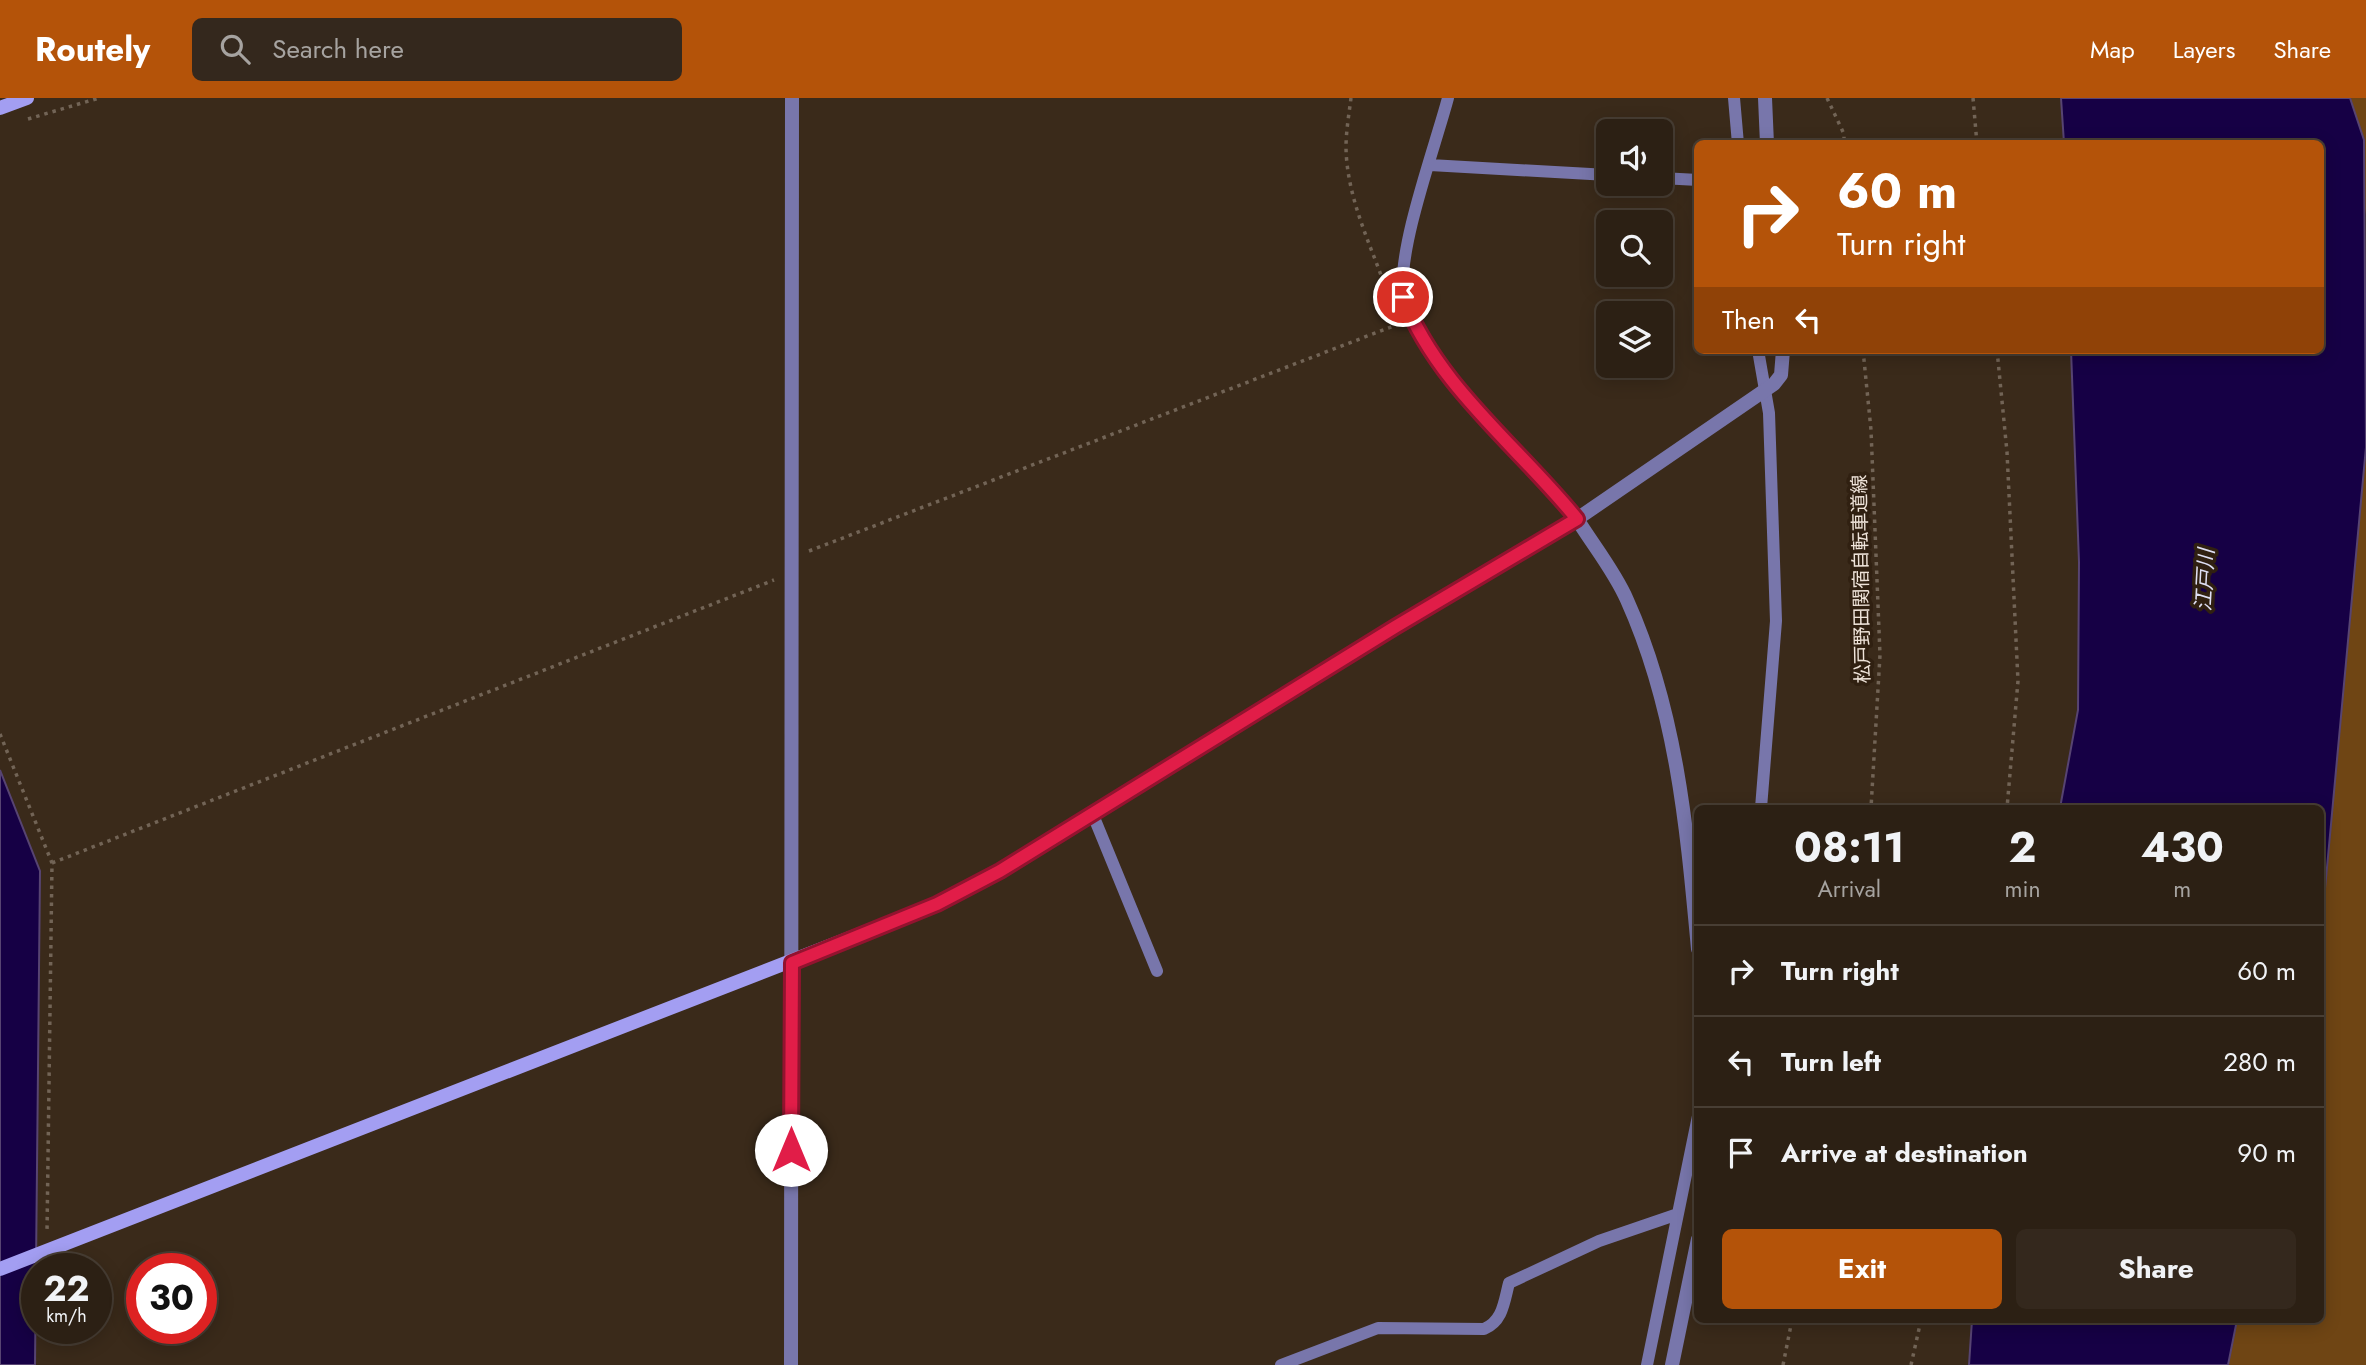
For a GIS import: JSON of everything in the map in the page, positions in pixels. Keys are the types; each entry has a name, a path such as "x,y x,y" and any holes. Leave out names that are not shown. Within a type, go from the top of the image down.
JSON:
{"street":[{"path":"0,108 27,98"},
{"path":"791,1365 792,98"},
{"path":"1765,98 1767,140"},
{"path":"0,1269 792,963 937,904 1000,871 1395,627 1577,519 1763,391 1782,374 1783,354"},
{"path":"1577,519 1627,599 1669,720 1686,820 1694,906"},
{"path":"1672,1365 1694,1258"}],"lane":[{"path":"1448,98 1402,273 1403,297 1412,321 1440,364 1483,418 1553,489 1577,519"},
{"path":"1734,98 1738,140"},
{"path":"1430,165 1596,174"},
{"path":"1673,179 1694,180"},
{"path":"1758,354 1769,413 1776,621 1761,805"},
{"path":"1093,815 1157,971"},
{"path":"1647,1365 1675,1215 1694,1133"},
{"path":"1281,1365 1378,1328 1484,1329 1494,1325 1500,1317 1509,1283 1599,1241 1675,1215"}],"path":[{"path":"24,120 99,98"},
{"path":"1827,98 1844,134 1844,140"},
{"path":"1973,98 1977,140"},
{"path":"52,863 791,566 1412,321"},
{"name":"松戸野田関宿自転車道線","path":"1863,354 1871,430 1880,655 1871,805"},
{"path":"1997,354 2007,452 2018,681 2007,805"},
{"path":"0,734 52,863 47,1251"},
{"path":"1783,1365 1791,1323"},
{"path":"1911,1365 1920,1323"}],"shaded area":[{"path":"2347,98 2366,98 2366,215"},
{"path":"2366,442 2366,1365 2206,1365 2217,1323 2324,1323 2324,898"}],"water":[{"name":"江戸川","path":"2061,98 2350,98 2364,140 2366,447 2324,900 2324,805 2061,805 2078,710 2079,562 2071,354 2324,354 2324,140 2064,140"},
{"path":"0,770 40,871 36,1253 21,1253 21,1344 35,1344 35,1365 0,1365"},
{"path":"1972,1323 2236,1323 2228,1365 1969,1365"}],"route":[{"path":"791,1150 792,963 937,904 1000,871 1395,627 1577,519 1553,489 1483,418 1454,383 1412,321 1403,297"}]}
